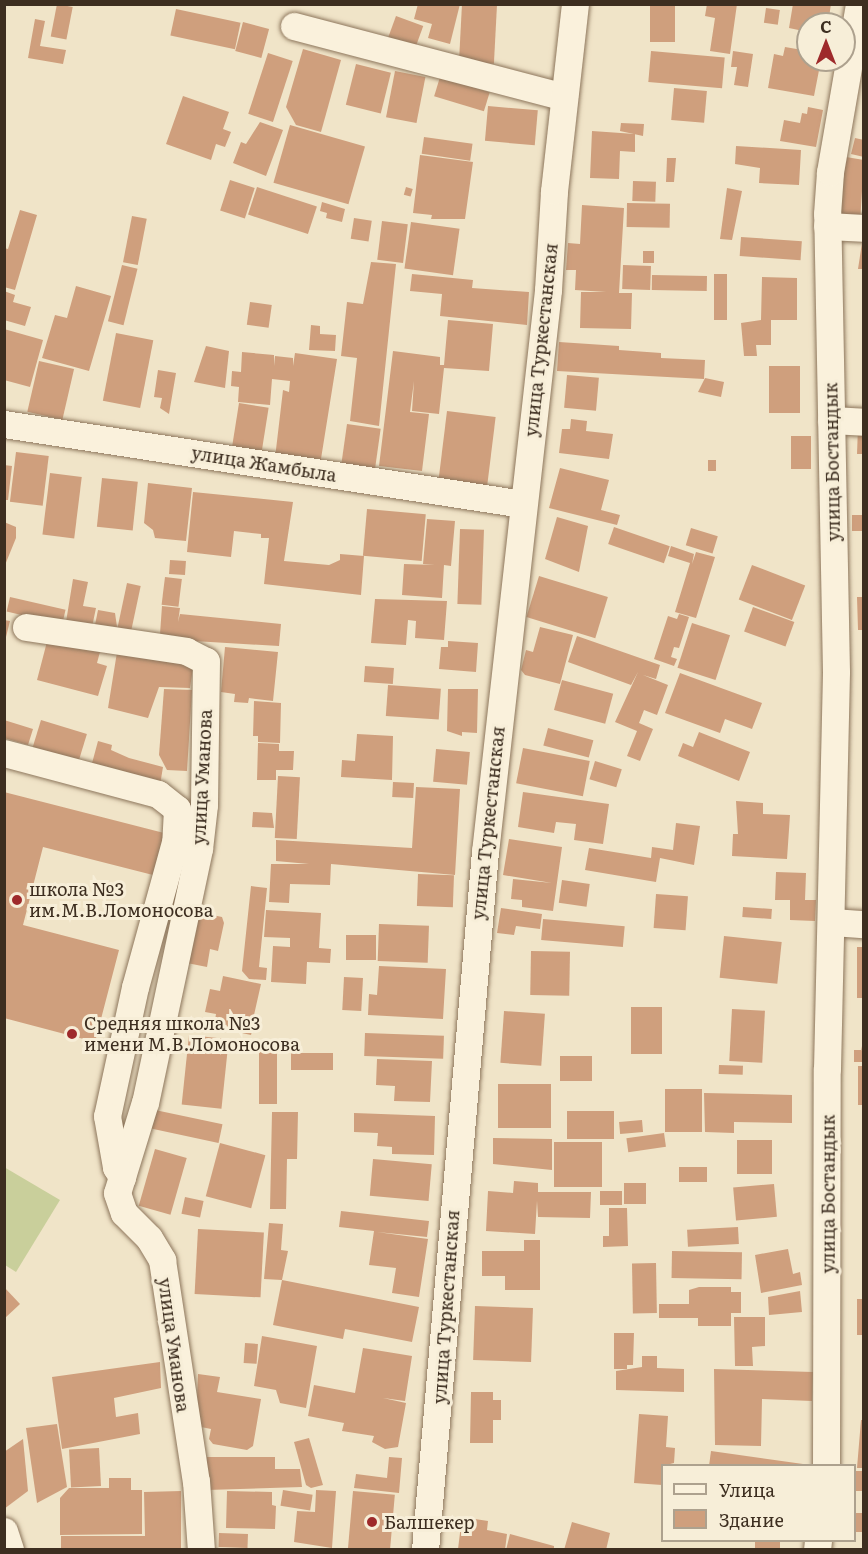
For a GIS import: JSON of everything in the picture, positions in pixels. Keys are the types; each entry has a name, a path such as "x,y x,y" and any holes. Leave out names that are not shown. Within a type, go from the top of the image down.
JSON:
{"street":[{"name":"улица Туркестанская","path":"425,1550 485,852 548,290 564,98 575,4"},
{"name":"улица Бостандык","path":"826,1464 827,1069 836,672 827,226 830,172 859,4"},
{"path":"294,26 564,98"},
{"path":"827,226 864,228"},
{"path":"831,420 864,422"},
{"name":"улица Жамбыла","path":"4,424 523,504"},
{"name":"улица Уманова","path":"26,627 186,651 206,661 204,805 199,849 145,1102 117,1193 124,1213 149,1238 162,1260 196,1481 201,1550"},
{"path":"4,753 158,794 177,809 175,842 135,987 107,1116 116,1167 122,1177"},
{"path":"832,922 864,924"},
{"path":"4,1531 10,1550"}],"green space":[{"path":"4,1167 60,1200 16,1272 5,1265"}],"building":[{"path":"57,4 73,7 66,39 51,36"},
{"path":"418,4 460,4 450,44 428,38 432,24 414,19"},
{"path":"462,4 497,6 494,64 459,62"},
{"path":"650,4 675,4 675,42 650,42"},
{"path":"707,4 737,4 730,54 710,51 715,18 705,16"},
{"path":"793,4 831,4 830,12 796,12 796,29 789,28"},
{"path":"766,8 780,10 778,25 764,23"},
{"path":"176,9 241,23 235,49 170,35"},
{"path":"396,16 423,26 414,52 386,42"},
{"path":"35,19 45,21 40,46 66,50 63,64 28,58"},
{"path":"243,22 269,29 261,58 235,51"},
{"path":"785,47 796,49 796,72 819,72 814,96 768,88 774,54 783,56"},
{"path":"303,49 341,60 321,132 296,125 286,107"},
{"path":"651,51 725,57 722,88 648,82"},
{"path":"733,51 753,54 748,87 734,85 737,67 731,67"},
{"path":"268,53 293,61 273,122 248,114"},
{"path":"356,64 391,73 381,113 346,105"},
{"path":"395,71 425,77 416,123 386,117"},
{"path":"440,77 490,92 484,111 434,96"},
{"path":"674,88 707,91 704,123 671,120"},
{"path":"183,96 229,112 223,129 231,132 225,147 216,144 211,160 166,144"},
{"path":"488,106 538,110 535,145 485,141"},
{"path":"808,107 823,110 816,147 780,141 784,120 800,123 802,113 807,114"},
{"path":"260,122 283,130 266,176 233,163 241,142 246,144"},
{"path":"621,123 644,124 643,136 620,131"},
{"path":"290,125 365,146 348,204 273,183"},
{"path":"592,131 635,134 635,152 620,151 619,179 590,178"},
{"path":"424,137 473,144 470,161 422,154"},
{"path":"855,138 864,140 864,157 851,154"},
{"path":"736,146 801,150 799,185 759,183 760,168 735,164"},
{"path":"420,155 473,162 465,219 431,219 432,215 413,213"},
{"path":"846,157 864,160 860,223 837,220"},
{"path":"667,158 676,158 674,182 666,182"},
{"path":"230,180 255,188 245,218 220,210"},
{"path":"633,181 656,182 655,202 632,201"},
{"path":"257,187 317,206 308,234 248,215"},
{"path":"406,187 413,189 411,197 404,195"},
{"path":"727,188 742,191 732,240 720,239"},
{"path":"322,202 345,209 342,222 326,218 327,213 320,211"},
{"path":"627,203 670,204 670,228 627,227"},
{"path":"582,205 624,208 619,293 632,293 631,329 580,328 581,292 606,292 575,290 576,270 566,270 568,243 580,244"},
{"path":"20,210 37,215 15,290 4,287 4,248 8,249"},
{"path":"132,216 147,219 138,265 123,262"},
{"path":"354,218 372,221 368,242 351,239"},
{"path":"382,221 408,224 403,263 377,260"},
{"path":"411,222 460,229 453,275 404,269"},
{"path":"741,237 802,241 801,260 740,256"},
{"path":"862,243 864,243 864,269 858,269"},
{"path":"643,251 654,251 654,263 643,263"},
{"path":"371,262 396,264 379,426 350,421 357,358 341,356 347,302 363,304"},
{"path":"122,265 138,269 123,325 108,321"},
{"path":"623,265 651,266 650,290 622,289"},
{"path":"412,274 473,280 472,288 529,292 527,325 440,316 442,294 410,291"},
{"path":"714,274 727,274 727,320 714,320"},
{"path":"652,275 707,276 707,291 652,290"},
{"path":"762,277 797,278 797,320 771,320 771,345 756,345 757,356 744,356 741,323 761,320"},
{"path":"76,286 111,296 89,371 42,358 55,315 67,318"},
{"path":"4,291 15,295 13,302 31,307 25,326 4,320"},
{"path":"250,302 272,305 269,328 247,325"},
{"path":"448,320 493,324 489,371 444,368 439,414 412,411 414,381 410,412 429,414 422,471 379,466 393,351 440,357 440,365 444,365"},
{"path":"311,325 320,326 320,334 336,335 335,351 309,350"},
{"path":"4,329 43,340 30,387 4,380"},
{"path":"116,333 153,340 140,408 103,401"},
{"path":"559,342 619,346 619,350 661,353 661,358 705,360 704,379 557,371"},
{"path":"206,346 229,351 225,388 194,382"},
{"path":"242,352 274,355 274,366 275,356 293,358 293,366 295,353 337,359 320,465 275,458 283,390 289,392 290,381 272,379 270,405 238,402 239,387 231,386 232,371 241,372"},
{"path":"39,361 74,369 62,420 27,412"},
{"path":"769,366 800,366 800,413 769,413"},
{"path":"158,370 176,373 169,414 160,408 162,398 154,397"},
{"path":"567,375 599,378 596,411 564,408"},
{"path":"705,378 724,382 721,397 698,392"},
{"path":"239,403 269,408 262,452 232,447"},
{"path":"447,411 496,417 487,487 438,481"},
{"path":"571,419 587,421 586,431 613,434 609,459 559,453 562,429 570,429"},
{"path":"347,424 381,429 375,468 341,464"},
{"path":"858,427 864,428 864,454 857,454"},
{"path":"791,436 811,436 811,469 791,469"},
{"path":"16,452 49,456 43,506 10,502"},
{"path":"708,460 716,460 716,471 708,471"},
{"path":"4,465 12,466 8,500 4,500"},
{"path":"560,468 609,480 601,510 620,515 617,525 549,508"},
{"path":"50,473 82,477 74,538 42,535"},
{"path":"102,478 138,482 133,530 97,527"},
{"path":"148,483 192,488 186,541 155,538 153,530 144,523"},
{"path":"193,492 293,502 284,561 329,565 340,560 340,554 364,556 361,595 264,584 269,538 261,538 261,534 234,531 231,557 187,552"},
{"path":"367,509 426,514 422,561 363,556"},
{"path":"852,515 864,515 864,531 852,531"},
{"path":"557,517 588,526 579,572 545,559"},
{"path":"427,519 455,521 451,566 444,565 442,598 402,595 404,564 435,565 423,564"},
{"path":"4,522 16,527 16,538 5,565"},
{"path":"614,527 670,546 664,563 608,544"},
{"path":"691,528 718,536 713,553 686,545"},
{"path":"460,529 484,530 481,605 457,604"},
{"path":"671,546 694,554 692,564 696,552 715,557 696,618 675,612 690,563 668,556"},
{"path":"170,560 186,561 185,575 169,574"},
{"path":"752,565 805,585 792,620 739,600"},
{"path":"539,576 608,597 595,638 526,617"},
{"path":"165,577 182,579 178,607 162,605"},
{"path":"73,579 88,582 83,606 96,608 92,627 66,622"},
{"path":"127,583 141,586 131,632 117,629"},
{"path":"10,597 66,610 62,624 7,612"},
{"path":"857,597 864,597 864,630 858,630"},
{"path":"375,599 447,601 444,640 415,638 416,621 408,620 406,645 371,643"},
{"path":"162,606 180,608 178,622 180,614 281,624 279,646 177,640 160,634"},
{"path":"753,607 794,622 785,646 744,631"},
{"path":"98,610 115,613 117,627 95,625"},
{"path":"679,614 689,617 679,648 674,647 671,657 677,659 674,666 654,659 668,616 677,619"},
{"path":"4,620 10,621 5,641 4,641"},
{"path":"692,623 730,635 716,680 677,668"},
{"path":"540,627 573,635 560,684 525,675 521,670 526,650 533,652"},
{"path":"49,634 101,648 97,663 107,666 98,696 37,680"},
{"path":"577,636 660,665 656,679 643,675 668,685 657,715 644,710 639,723 653,729 640,761 627,756 637,731 615,722 638,672 631,685 568,662"},
{"path":"448,641 478,643 476,672 439,669 441,647 448,647"},
{"path":"118,646 193,667 190,688 159,687 148,718 108,708"},
{"path":"225,647 278,652 273,701 249,698 248,703 234,702 235,694 221,692"},
{"path":"365,666 394,668 393,684 364,682"},
{"path":"680,673 762,703 752,729 725,719 720,733 665,713"},
{"path":"562,680 613,694 605,724 554,710"},
{"path":"388,685 441,689 439,720 386,716"},
{"path":"164,689 192,690 187,771 167,770 159,755"},
{"path":"448,689 478,689 477,733 462,732 462,736 447,731"},
{"path":"254,701 281,703 280,743 258,742 258,736 253,736"},
{"path":"4,720 33,729 28,745 4,738"},
{"path":"41,720 87,734 78,763 32,749"},
{"path":"548,728 593,740 589,758 543,745"},
{"path":"699,732 750,752 739,781 678,756 683,743 693,747"},
{"path":"357,734 393,736 392,780 341,777 342,760 355,761"},
{"path":"98,741 112,745 111,750 129,758 163,767 160,785 91,767"},
{"path":"258,743 279,744 279,751 294,751 293,770 276,770 276,780 257,780"},
{"path":"523,748 590,761 583,796 516,783"},
{"path":"436,749 470,752 467,785 433,782"},
{"path":"595,761 622,769 616,787 589,779"},
{"path":"278,776 300,777 297,839 275,838"},
{"path":"393,782 414,783 413,798 392,797"},
{"path":"416,787 460,789 455,875 331,864 330,885 290,884 289,903 269,902 271,864 309,864 276,861 276,840 412,848"},
{"name":"школа №3 им.М.В.Ломоносова","path":"4,792 164,833 153,875 43,847 23,925 119,950 95,1042 4,1018"},
{"path":"523,792 609,804 603,844 574,840 576,824 556,822 554,833 518,827"},
{"path":"736,801 763,803 763,814 790,815 787,859 732,856 733,834 738,834"},
{"path":"253,812 272,813 274,828 252,827"},
{"path":"676,823 700,826 694,865 660,858 656,882 585,870 589,848 651,858 652,847 673,850"},
{"path":"509,839 562,847 553,911 522,907 522,900 511,899 513,879 552,883 503,875"},
{"path":"776,872 806,873 805,900 816,900 815,921 790,920 790,900 775,900"},
{"path":"418,874 454,875 453,907 417,906"},
{"path":"562,880 590,884 587,907 559,903"},
{"path":"251,886 267,888 259,967 267,968 266,980 249,979 242,971"},
{"path":"656,894 688,896 686,930 654,928"},
{"path":"743,907 772,909 771,919 742,917"},
{"path":"501,908 542,914 540,929 516,926 514,935 497,933"},
{"path":"266,910 321,913 319,948 331,949 330,963 307,962 306,984 271,982 273,946 290,947 290,938 264,937"},
{"path":"198,912 222,917 224,923 218,951 210,949 207,967 187,963"},
{"path":"543,919 625,926 623,947 541,940"},
{"path":"379,924 429,926 428,963 378,961"},
{"path":"346,935 376,935 376,960 346,960"},
{"path":"724,936 782,942 777,984 720,978"},
{"path":"857,947 864,947 864,998 857,998"},
{"path":"531,951 570,952 569,996 530,995"},
{"path":"379,966 446,969 443,1019 368,1015 369,994 377,995"},
{"path":"223,976 261,984 254,1015 261,1017 258,1028 253,1027 251,1035 214,1027 216,1014 205,1012 210,989 220,991"},
{"path":"344,977 363,978 361,1011 342,1010"},
{"path":"631,1007 662,1007 662,1054 631,1054"},
{"path":"732,1009 765,1011 762,1063 729,1061"},
{"path":"504,1011 545,1014 541,1066 500,1063"},
{"path":"365,1033 444,1036 443,1059 364,1056"},
{"path":"189,1035 229,1039 221,1109 182,1105"},
{"path":"861,1046 864,1062 854,1062 854,1050 861,1050"},
{"path":"259,1051 277,1051 277,1104 259,1104"},
{"path":"291,1053 333,1053 333,1070 291,1070"},
{"path":"560,1056 592,1056 592,1081 560,1081"},
{"path":"377,1059 432,1061 430,1102 394,1101 395,1086 376,1085"},
{"path":"719,1065 743,1066 743,1075 719,1074"},
{"path":"858,1066 864,1066 864,1105 858,1105"},
{"path":"498,1084 551,1084 551,1128 498,1128"},
{"path":"665,1089 702,1089 702,1132 665,1132"},
{"path":"704,1093 792,1095 792,1123 734,1122 734,1133 705,1132"},
{"path":"155,1110 222,1124 219,1143 151,1129"},
{"path":"567,1111 614,1111 614,1139 567,1139"},
{"path":"272,1112 298,1112 297,1159 287,1159 286,1209 270,1209"},
{"path":"354,1113 435,1116 434,1155 392,1154 392,1147 377,1146 378,1133 354,1132"},
{"path":"642,1120 643,1132 620,1134 619,1122"},
{"path":"664,1133 666,1147 628,1152 626,1138"},
{"path":"493,1138 552,1139 552,1170 493,1164"},
{"path":"737,1140 772,1140 772,1174 737,1174"},
{"path":"554,1142 602,1142 602,1187 554,1187"},
{"path":"220,1143 265,1155 251,1208 206,1196"},
{"path":"155,1149 187,1158 170,1215 139,1206"},
{"path":"373,1159 432,1164 429,1201 370,1196"},
{"path":"679,1167 707,1167 707,1182 679,1182"},
{"path":"514,1181 538,1183 538,1192 591,1192 590,1218 538,1217 537,1201 535,1234 486,1231 488,1191 513,1193"},
{"path":"624,1183 646,1183 646,1204 624,1204"},
{"path":"774,1184 777,1217 736,1220 733,1188"},
{"path":"600,1191 622,1191 622,1205 600,1205"},
{"path":"185,1197 204,1201 200,1218 181,1214"},
{"path":"609,1208 627,1208 628,1246 603,1247 603,1236 609,1236"},
{"path":"341,1211 429,1221 427,1237 377,1232 428,1239 419,1297 392,1293 396,1268 369,1265 374,1231 339,1227"},
{"path":"269,1223 283,1224 281,1250 288,1251 282,1280 264,1279"},
{"path":"738,1227 739,1244 688,1247 687,1230"},
{"path":"198,1229 264,1232 261,1297 195,1294"},
{"path":"524,1240 540,1240 540,1290 505,1290 505,1276 482,1276 482,1251 524,1251"},
{"path":"788,1249 793,1274 800,1272 802,1285 761,1293 755,1255"},
{"path":"672,1251 742,1252 742,1279 672,1278"},
{"path":"632,1263 656,1263 657,1313 633,1313"},
{"path":"282,1280 419,1307 412,1342 345,1329 343,1339 273,1325"},
{"path":"4,1287 20,1304 4,1319"},
{"path":"699,1287 731,1287 731,1292 741,1292 741,1313 731,1313 731,1326 698,1326 698,1318 659,1318 659,1304 689,1304 689,1290"},
{"path":"800,1291 802,1312 769,1315 768,1297"},
{"path":"857,1299 864,1299 864,1335 857,1335"},
{"path":"475,1306 533,1308 531,1362 473,1360"},
{"path":"734,1317 765,1317 765,1346 752,1347 753,1366 735,1366"},
{"path":"614,1333 634,1333 633,1365 627,1365 627,1369 614,1369"},
{"path":"262,1336 317,1346 306,1408 280,1403 276,1390 254,1386"},
{"path":"245,1343 258,1344 257,1364 244,1363"},
{"path":"363,1348 412,1356 405,1401 383,1398 406,1403 398,1447 385,1449 372,1442 374,1436 342,1431 344,1423 308,1416 314,1385 355,1393"},
{"path":"642,1356 657,1356 657,1368 684,1369 684,1392 616,1390 616,1371 642,1367"},
{"path":"160,1362 161,1388 114,1398 116,1417 138,1413 140,1434 62,1449 52,1377"},
{"path":"714,1369 813,1372 812,1401 762,1399 761,1446 715,1445"},
{"path":"198,1374 220,1377 217,1392 261,1399 253,1446 247,1450 213,1444 209,1439 211,1429 196,1426"},
{"path":"471,1392 493,1392 493,1400 501,1400 501,1420 493,1420 493,1443 470,1443"},
{"path":"639,1414 668,1416 666,1447 675,1448 674,1463 661,1464 661,1485 634,1483"},
{"path":"861,1420 864,1420 864,1468 857,1468"},
{"path":"57,1424 67,1487 37,1503 26,1428"},
{"path":"309,1438 323,1485 311,1488 306,1485 294,1442"},
{"path":"23,1439 28,1491 4,1509 4,1452"},
{"path":"99,1448 101,1486 71,1488 69,1450"},
{"path":"711,1451 803,1464 709,1464"},
{"path":"207,1457 275,1457 275,1469 300,1469 302,1487 207,1490"},
{"path":"389,1457 402,1458 399,1493 354,1488 356,1474 387,1478"},
{"path":"856,1471 864,1471 864,1491 856,1491"},
{"path":"109,1478 131,1478 131,1490 142,1490 142,1534 60,1535 60,1498 69,1488 109,1488"},
{"path":"283,1490 313,1495 310,1510 280,1506"},
{"path":"316,1490 336,1491 332,1548 294,1542 297,1511 315,1512"},
{"path":"181,1491 181,1550 61,1550 61,1536 145,1536 144,1492"},
{"path":"227,1491 272,1492 272,1505 276,1506 275,1529 226,1528"},
{"name":"Балшекер","path":"353,1491 395,1495 390,1550 348,1550"},
{"path":"856,1513 864,1513 864,1532 856,1532"},
{"path":"462,1517 488,1521 487,1530 507,1534 505,1550 458,1549"},
{"path":"572,1522 610,1533 606,1550 564,1550"},
{"path":"219,1533 248,1534 247,1548 219,1547"},
{"path":"510,1534 554,1546 554,1550 506,1550"},
{"path":"755,1542 780,1542 780,1550 755,1550"}],"place":[{"name":"школа №3 им.М.В.Ломоносова","path":"17,900"},
{"name":"Средняя школа №3 имени М.В.Ломоносова","path":"72,1034"},
{"name":"Балшекер","path":"372,1522"}]}
